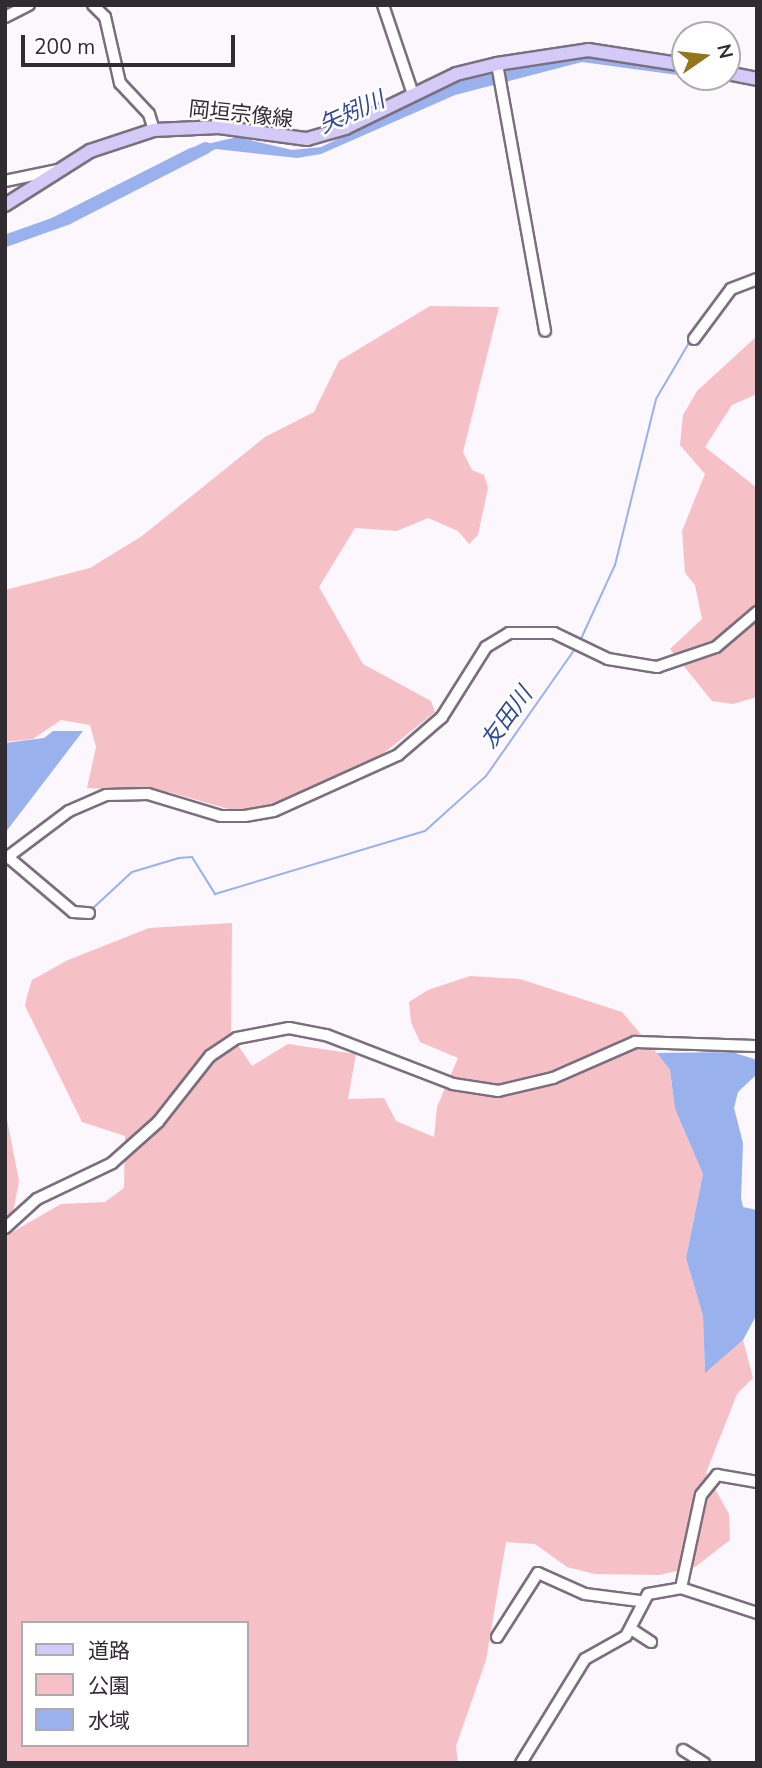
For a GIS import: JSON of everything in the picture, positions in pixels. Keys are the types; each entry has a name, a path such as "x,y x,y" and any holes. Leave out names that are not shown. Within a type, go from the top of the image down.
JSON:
{"main road":[{"name":"岡垣宗像線","path":"5,205 57,170 101,146 153,130 219,127 307,139 413,94 497,64 588,50 671,63"}],"street":[{"path":"5,18 29,5"},
{"path":"93,5 105,17 120,83 149,114 153,130"},
{"path":"383,5 413,94"},
{"path":"497,64 545,331"},
{"path":"5,181 57,170"},
{"path":"694,339 731,289 757,279"},
{"path":"89,913 73,912 7,858 69,811 106,795 148,794 220,816 245,817 274,811 398,755 442,717 486,647 509,633 554,633 608,659 657,667 716,647 757,612"},
{"path":"5,1228 37,1199 112,1163 158,1122 210,1056 237,1038 289,1028 326,1035 453,1084 498,1091 553,1078 635,1042 757,1046"},
{"path":"681,1588 701,1495 717,1475 757,1482"},
{"path":"497,1637 538,1573 585,1594 640,1601 666,1588 681,1588 757,1613"},
{"path":"522,1763 585,1659 631,1629 640,1601"},
{"path":"631,1629 651,1642"},
{"path":"683,1750 704,1763"}],"green space":[{"path":"430,306 499,307 463,452 472,470 484,475 488,488 478,535 469,544 458,531 428,518 397,531 355,528 319,587 363,664 431,701 435,712 379,757 277,803 239,812 169,792 87,788 96,747 90,725 61,720 33,739 5,742 5,590 90,568 142,536 265,437 314,412 339,361"},
{"path":"757,336 757,394 732,405 705,447 757,488 757,697 733,704 712,701 670,649 702,619 695,585 685,573 682,531 705,474 680,445 683,415 697,391"},
{"path":"232,923 231,1035 252,1066 288,1044 356,1054 348,1099 384,1098 396,1121 434,1137 437,1107 458,1058 420,1042 411,1022 409,1002 428,990 470,976 520,979 622,1012 670,1070 675,1109 703,1174 686,1258 703,1316 705,1372 743,1340 753,1378 737,1394 706,1473 729,1514 730,1540 695,1567 659,1575 595,1574 567,1567 535,1544 506,1542 486,1660 456,1746 458,1763 5,1763 5,1109 19,1181 9,1234 61,1204 105,1202 124,1188 125,1136 82,1122 25,1006 32,980 68,960 149,928"}],"water":[{"path":"577,57 671,68 671,74 582,62 455,95 321,154 297,158 216,149 5,241 5,235 34,227 190,148 237,137 292,150 321,147 462,80"},
{"path":"53,731 83,731 5,833 5,743 44,738"},
{"path":"732,1052 757,1060 757,1074 738,1092 734,1108 743,1143 743,1207 757,1210 757,1314 743,1340 705,1373 703,1316 686,1258 703,1174 675,1109 670,1070 657,1053"}],"waterway":[{"name":"矢矧川","path":"5,241 67,219 206,148"},
{"name":"友田川","path":"747,278 757,274"},
{"name":"友田川","path":"580,641 615,565 656,399 690,341"},
{"name":"友田川","path":"92,909 132,872 179,858 192,857 215,894 425,831 486,776 575,649"}]}
